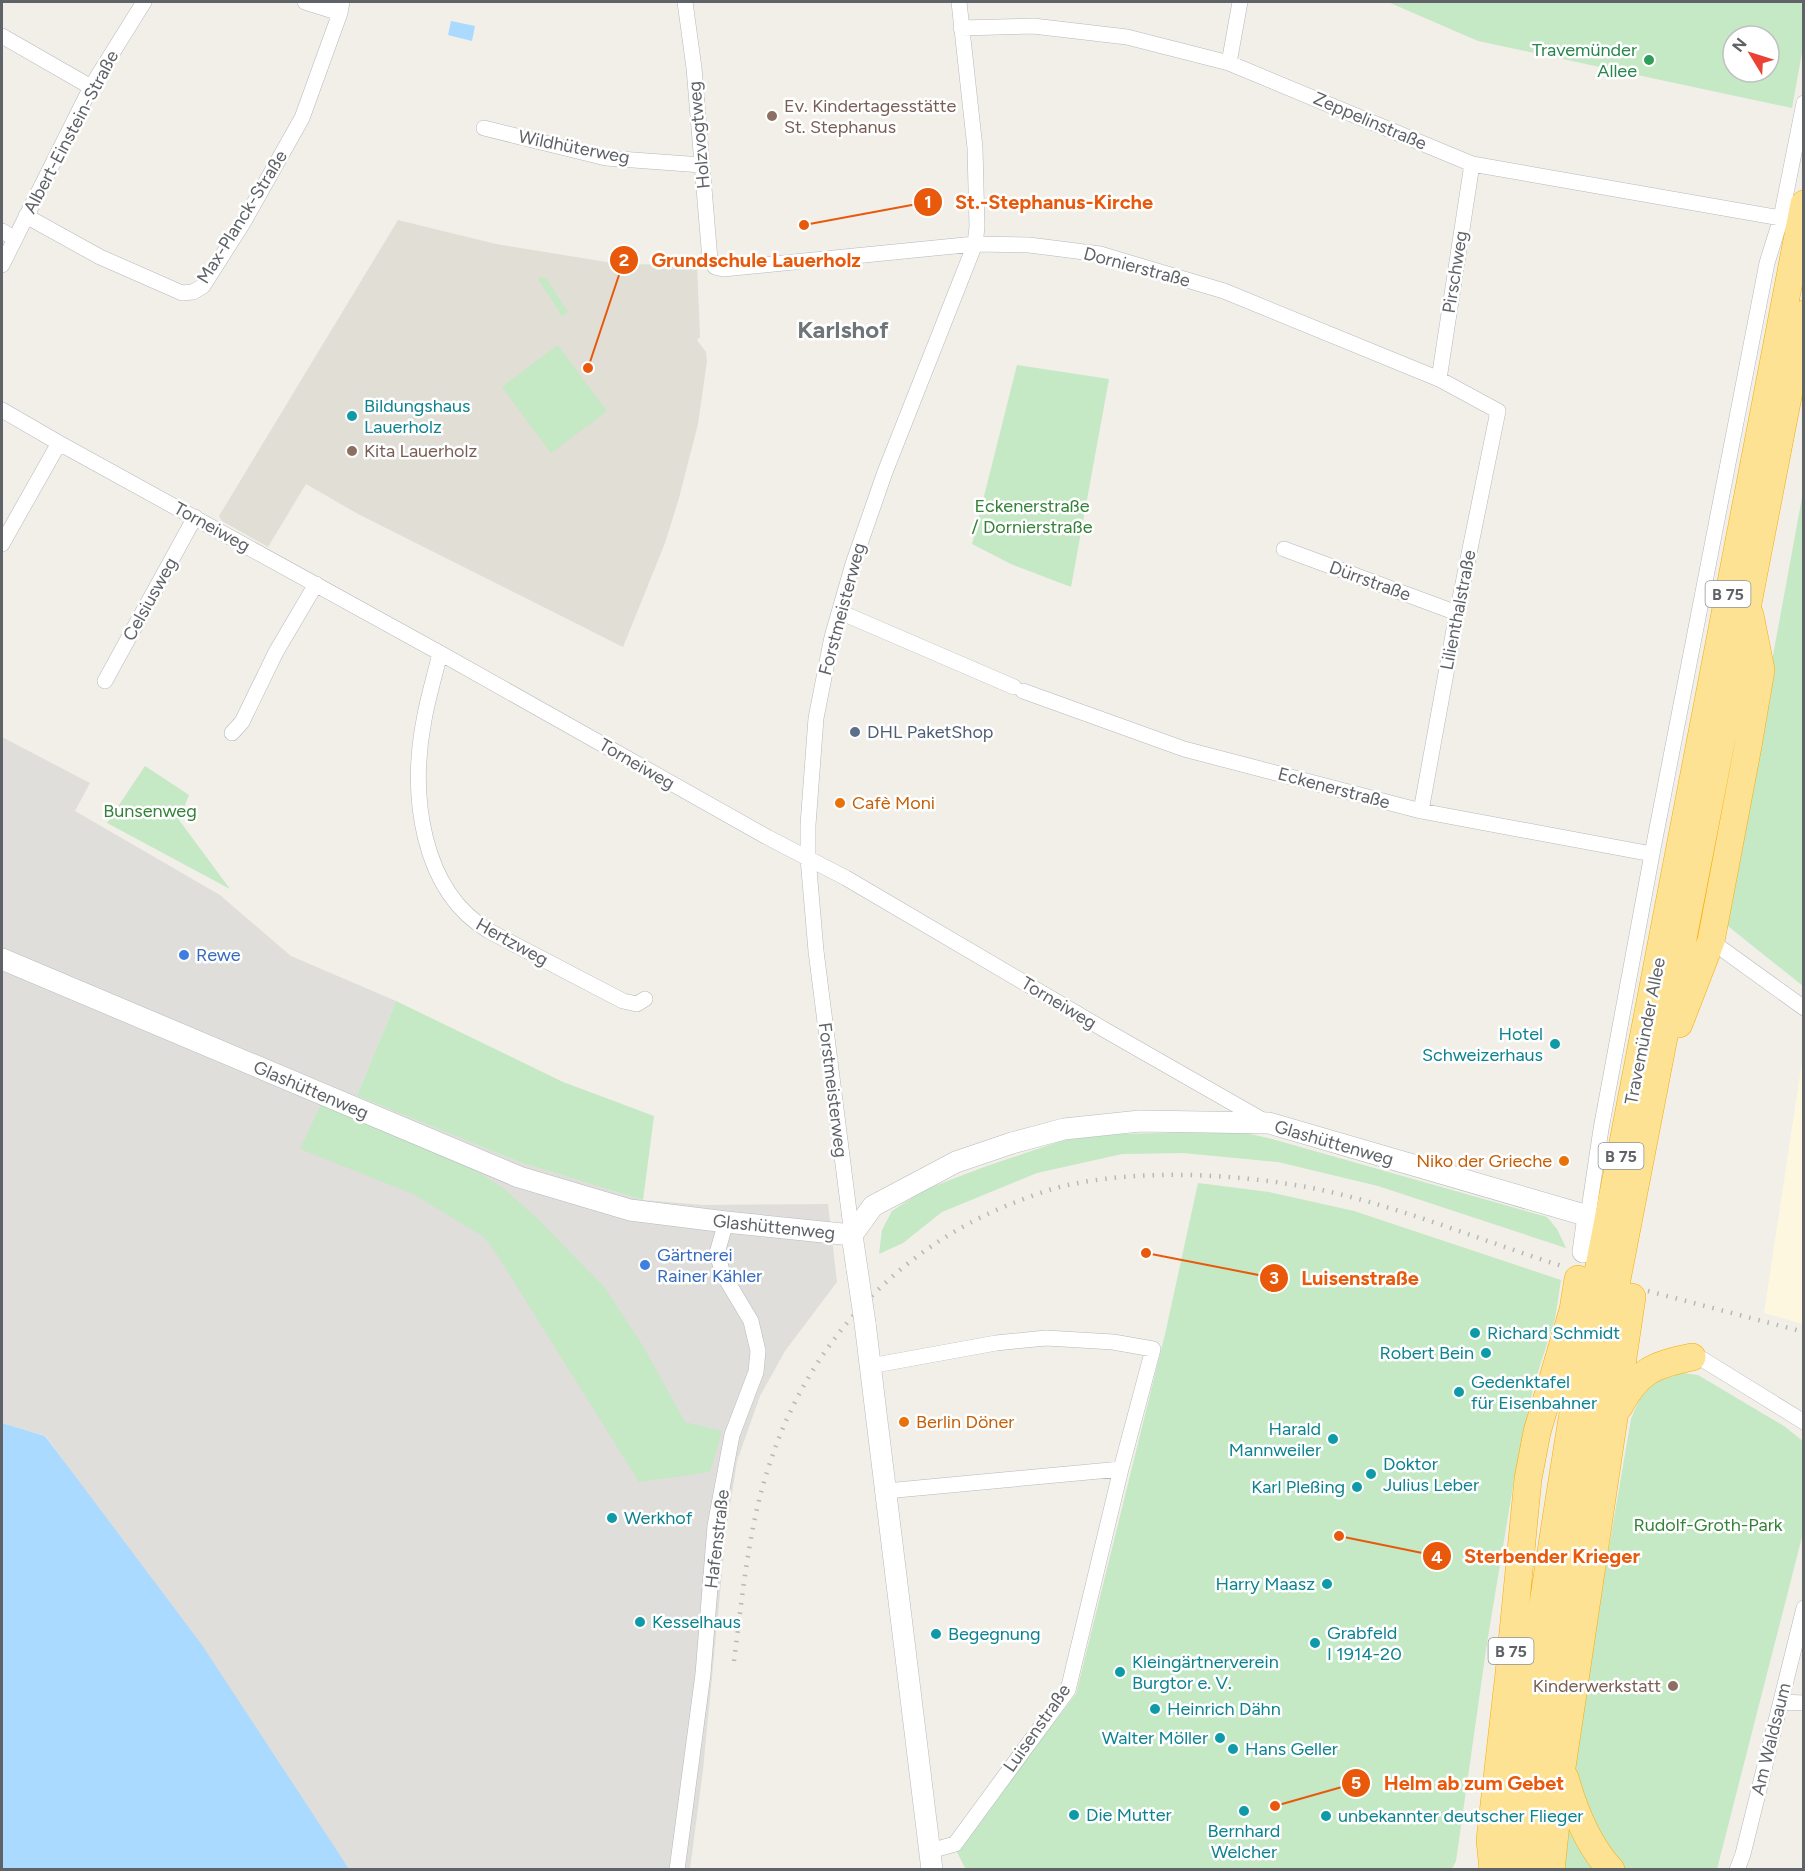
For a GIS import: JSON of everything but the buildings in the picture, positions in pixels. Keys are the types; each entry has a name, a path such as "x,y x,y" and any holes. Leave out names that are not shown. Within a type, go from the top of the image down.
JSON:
{"highway":[{"name":"Travemünder Allee","path":"1521,1866 1520,1761 1557,1506 1587,1329 1792,211"},
{"name":"Travemünder Allee","path":"1521,1866 1613,1300 1803,314"},
{"path":"1652,1094 1711,941 1761,670 1748,601"},
{"name":"B 75","path":"1611,1869 1584,1830 1571,1801 1562,1767 1645,1205 1652,1094"},
{"path":"1522,1528 1528,1479 1538,1432 1573,1310 1583,1252"},
{"name":"B 75","path":"1521,1866 1490,1840 1509,1673 1522,1528 1560,1402 1587,1329"},
{"path":"1614,1416 1628,1389 1646,1371 1675,1360 1692,1357"},
{"path":"1521,1866 1562,1767"},
{"path":"1477,1869 1480,1843 1497,1773"}],"street":[{"name":"Albert-Einstein-Straße","path":"2,265 8,235 26,216 91,87 144,2"},
{"path":"305,2 341,7"},
{"name":"Holzvogtweg","path":"685,2 694,68 710,260 715,267"},
{"name":"Forstmeisterweg","path":"852,1235 816,951 808,858 808,825 817,708 832,637 869,514 975,244 977,226 975,148 959,2"},
{"path":"1229,63 1240,2"},
{"name":"Max-Planck-Straße","path":"26,216 100,257 182,293 194,292 203,286 243,223 302,118 341,7"},
{"name":"Zeppelinstraße","path":"961,28 1033,26 1127,37 1229,63 1472,164 1792,211"},
{"path":"2,36 91,87"},
{"name":"Travemünder Allee","path":"1583,1252 1601,1129 1652,854 1767,263 1792,211 1803,103"},
{"name":"Wildhüterweg","path":"484,128 606,158 702,165"},
{"name":"Pirschweg","path":"1438,379 1472,164"},
{"name":"Dornierstraße","path":"715,267 723,269 975,244 1029,245 1100,254 1224,291 1438,379 1498,411"},
{"name":"Torneiweg","path":"2,410 441,652 703,802 808,858 1269,1123"},
{"name":"Lilienthalstraße","path":"1421,811 1457,613 1498,411"},
{"path":"2,544 59,443"},
{"name":"Celsiusweg","path":"105,681 195,517"},
{"name":"Dürrstraße","path":"1284,549 1457,613"},
{"path":"232,734 242,723 276,652 316,584"},
{"name":"Eckenerstraße","path":"840,612 1019,689 1184,749 1421,811 1652,854"},
{"name":"Hertzweg","path":"441,652 424,719 419,762 423,828 431,856 445,890 469,917 489,931 623,1001 637,1004 645,999"},
{"path":"1711,941 1803,1008"},
{"name":"Glashüttenweg","path":"2,959 519,1177 630,1210 852,1235 873,1206 956,1162 1012,1143 1064,1129 1140,1122 1269,1123 1587,1216"},
{"name":"Hafenstraße","path":"677,1869 703,1674 715,1526 732,1435 756,1372 758,1351 751,1322 723,1274 717,1253 726,1222"},
{"name":"Luisenstraße","path":"852,1235 865,1323 870,1366 886,1491 931,1860 955,1844 1068,1690 1121,1469 1153,1349 1113,1342 1046,1338 996,1343 870,1366"},
{"path":"1692,1357 1702,1359 1803,1422"},
{"path":"886,1491 1121,1469"},
{"name":"Am Waldsaum","path":"1737,1869 1743,1854 1803,1608"},
{"path":"1781,1702 1803,1703"}],"shaded area":[{"path":"398,220 496,244 619,264 697,265 700,337 697,340 706,352 707,361 698,424 665,543 623,647 358,514 306,484 268,547 222,521 219,516"},
{"path":"2,737 90,783 75,811 220,895 291,956 396,1001 357,1096 522,1163 643,1200 703,1205 828,1204 837,1282 785,1351 760,1396 737,1461 726,1532 703,1770 690,1869 349,1869 46,1436 2,1423"},
{"path":"1803,1055 1803,1324 1764,1313"}],"green space":[{"name":"Travemünder Allee","path":"1388,2 1803,2 1803,47 1792,108 1478,41"},
{"path":"537,277 546,278 568,312 562,316"},
{"path":"558,345 607,411 551,453 502,387"},
{"name":"Eckenerstraße / Dornierstraße","path":"1017,365 1109,379 1071,587 1011,564 972,544"},
{"path":"1803,492 1803,986 1724,923"},
{"name":"Bunsenweg","path":"145,766 189,795 179,820 230,889 107,823"},
{"path":"396,1001 563,1082 654,1116 643,1200 522,1163 357,1096"},
{"path":"321,1104 470,1167 503,1188 537,1218 605,1288 643,1346 685,1422 722,1431 710,1472 639,1482 484,1237 413,1194 300,1149"},
{"path":"1246,1133 1272,1139 1547,1217 1557,1229 1566,1248 1378,1186 1278,1162 1183,1153 1122,1154 1037,1173 942,1212 903,1243 879,1254 882,1230 892,1211 924,1190 984,1167 1064,1140 1118,1134"},
{"path":"1198,1183 1269,1192 1354,1211 1561,1280 1555,1319 1534,1384 1514,1480 1487,1643 1456,1861 1452,1869 966,1870 956,1850 1076,1694 1166,1330"},
{"name":"Rudolf-Groth-Park","path":"1683,1373 1698,1375 1784,1426 1804,1442 1803,1533 1717,1869 1619,1869 1605,1852 1574,1773 1574,1752 1631,1419 1640,1399 1649,1387"},
{"path":"1565,1802 1600,1869 1559,1870"}],"water":[{"path":"451,21 475,26 472,41 448,35"},
{"path":"2,1423 45,1436 202,1645 349,1869 2,1869"}],"railway":[{"path":"734,1661 752,1530 773,1454 790,1413 811,1374 835,1337 864,1304 930,1247 968,1224 1008,1205 1048,1190 1101,1179 1162,1175 1254,1179 1344,1195 1407,1213 1562,1266"},
{"path":"1648,1291 1804,1332"}],"place":[{"name":"Travemünder Allee","path":"1649,60"},
{"name":"Ev. Kindertagesstätte St. Stephanus","path":"772,116"},
{"name":"St.-Stephanus-Kirche","path":"804,225"},
{"name":"Grundschule Lauerholz","path":"588,368"},
{"name":"Bildungshaus Lauerholz","path":"352,416"},
{"name":"Kita Lauerholz","path":"352,451"},
{"name":"DHL PaketShop","path":"855,732"},
{"name":"Cafè Moni","path":"840,803"},
{"name":"Rewe","path":"184,955"},
{"name":"Hotel Schweizerhaus","path":"1555,1044"},
{"name":"Niko der Grieche","path":"1564,1161"},
{"name":"Luisenstraße","path":"1146,1253"},
{"name":"Gärtnerei Rainer Kähler","path":"645,1265"},
{"name":"Richard Schmidt","path":"1475,1333"},
{"name":"Robert Bein","path":"1486,1353"},
{"name":"Gedenktafel für Eisenbahner","path":"1459,1392"},
{"name":"Berlin Döner","path":"904,1422"},
{"name":"Harald Mannweiler","path":"1333,1439"},
{"name":"Doktor Julius Leber","path":"1371,1474"},
{"name":"Karl Pleßing","path":"1357,1487"},
{"name":"Werkhof","path":"612,1518"},
{"name":"Sterbender Krieger","path":"1339,1536"},
{"name":"Harry Maasz","path":"1327,1584"},
{"name":"Kesselhaus","path":"640,1622"},
{"name":"Begegnung","path":"936,1634"},
{"name":"Grabfeld I 1914-20","path":"1315,1643"},
{"name":"Kleingärtnerverein Burgtor e. V.","path":"1120,1672"},
{"name":"Kinderwerkstatt","path":"1673,1686"},
{"name":"Heinrich Dähn","path":"1155,1709"},
{"name":"Walter Möller","path":"1220,1738"},
{"name":"Hans Geller","path":"1233,1749"},
{"name":"Helm ab zum Gebet","path":"1275,1806"},
{"name":"Bernhard Welcher","path":"1244,1811"},
{"name":"Die Mutter","path":"1074,1815"},
{"name":"unbekannter deutscher Flieger","path":"1326,1816"}],"district":[{"name":"Karlshof","path":"843,330"}]}
